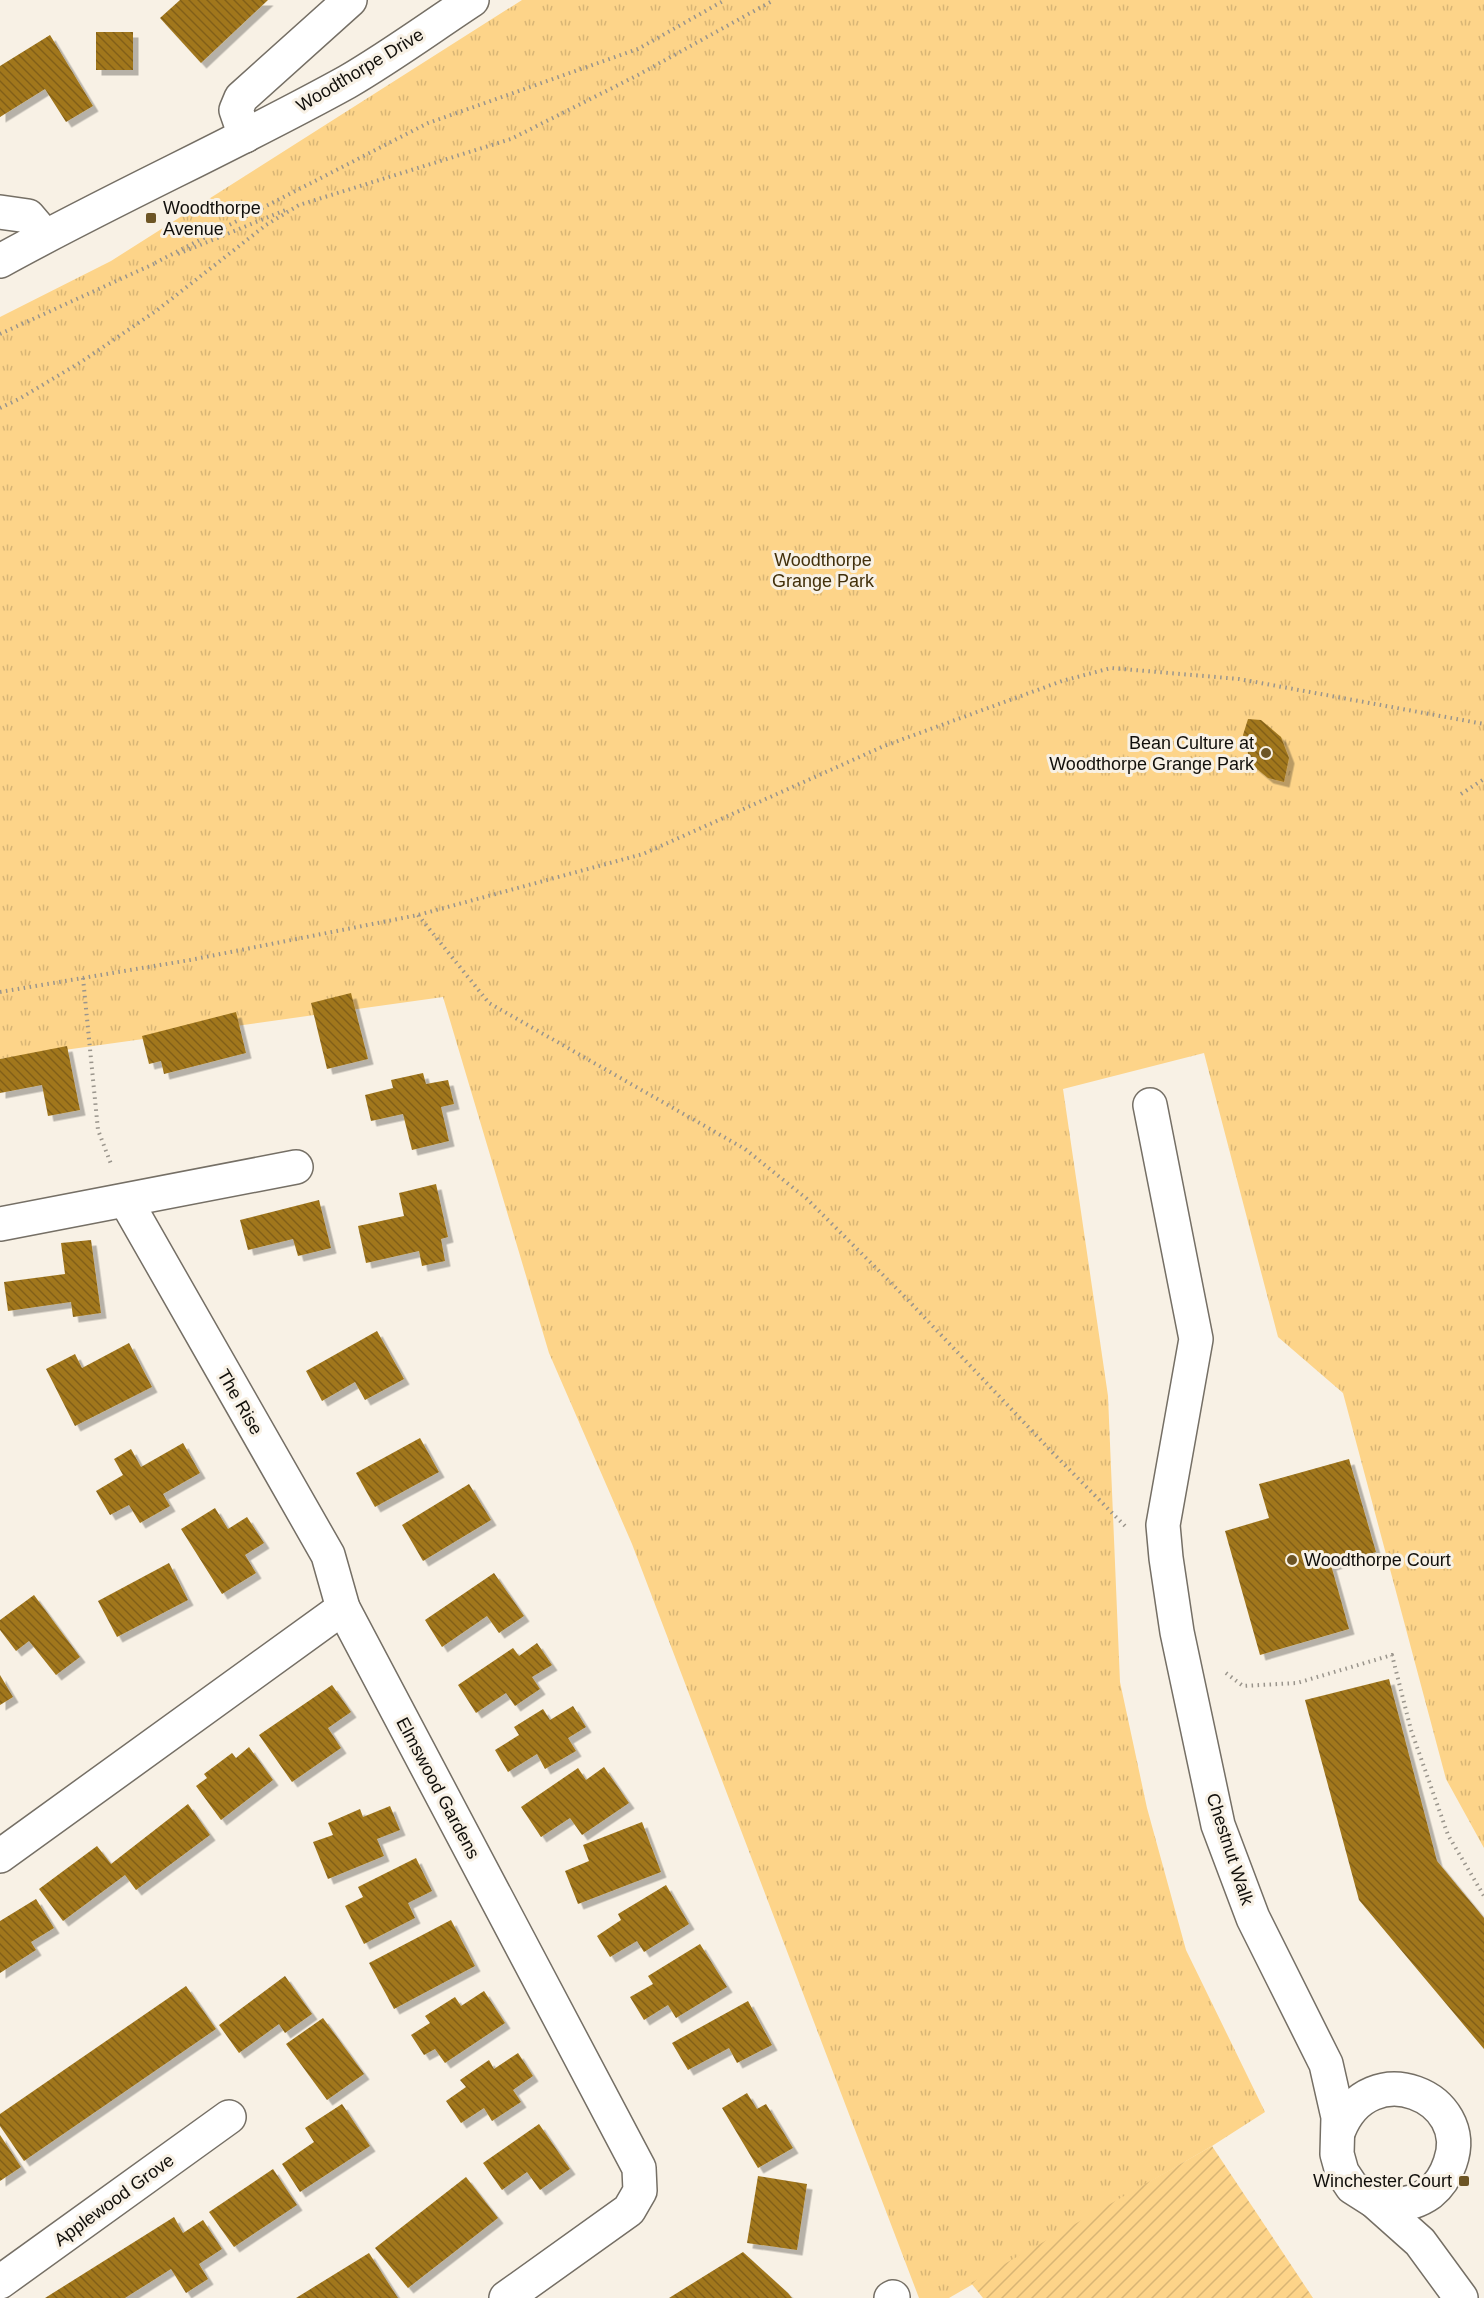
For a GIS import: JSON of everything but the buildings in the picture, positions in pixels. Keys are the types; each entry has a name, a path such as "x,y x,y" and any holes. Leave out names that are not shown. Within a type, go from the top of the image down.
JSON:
{"street":[{"path":"245,136 236,110 241,98 351,0"},
{"name":"Woodthorpe Drive","path":"0,261 45,236 245,136 349,80 472,0"},
{"path":"0,212 28,216 45,236"},
{"name":"Chestnut Walk","path":"1150,1105 1196,1339 1163,1525 1166,1558 1177,1632 1218,1825 1253,1918 1326,2064 1338,2117 1337,2154 1342,2172 1352,2187 1374,2201 1420,2242 1461,2298"},
{"path":"0,1224 296,1167"},
{"name":"The Rise","path":"126,1201 328,1555 343,1608"},
{"path":"0,1856 343,1608"},
{"name":"Elmswood Gardens","path":"343,1608 639,2168 640,2191 629,2210 506,2298"},
{"path":"1339,2130 1354,2104 1370,2094 1387,2089 1406,2089 1423,2095 1437,2106 1448,2122 1453,2139 1452,2157 1446,2174 1435,2189 1420,2200 1402,2205 1374,2201"},
{"name":"Applewood Grove","path":"0,2282 229,2117"}],"path":[{"path":"0,334 155,263 428,123 638,49 725,0"},
{"path":"155,263 299,205 511,140 638,75 774,0"},
{"path":"0,408 72,367 156,311 266,225 299,205"},
{"path":"0,992 190,960 418,915 643,854 885,746 1062,681 1111,668 1239,679 1484,724"},
{"path":"1461,794 1484,778"},
{"path":"418,915 489,1003 745,1149 807,1199 905,1297 1118,1519 1166,1558"},
{"path":"83,978 98,1130 126,1201"},
{"path":"1177,1632 1243,1686 1297,1683 1392,1654 1411,1730 1448,1835 1484,1896"}],"green space":[{"name":"Woodthorpe Grange Park","path":"522,0 1484,0 1484,1848 1446,1779 1343,1393 1278,1337 1204,1053 1063,1089 1108,1396 1120,1682 1147,1808 1186,1950 1265,2112 1212,2146 949,2298 919,2298 632,1544 549,1353 443,997 0,1059 0,317 111,261"},
{"path":"1212,2146 1313,2298 983,2298 971,2283"}],"place":[{"name":"Woodthorpe Avenue","path":"151,218"},
{"name":"Bean Culture at Woodthorpe Grange Park","path":"1266,753"},
{"name":"Woodthorpe Court","path":"1292,1560"},
{"name":"Winchester Court","path":"1464,2181"}]}
